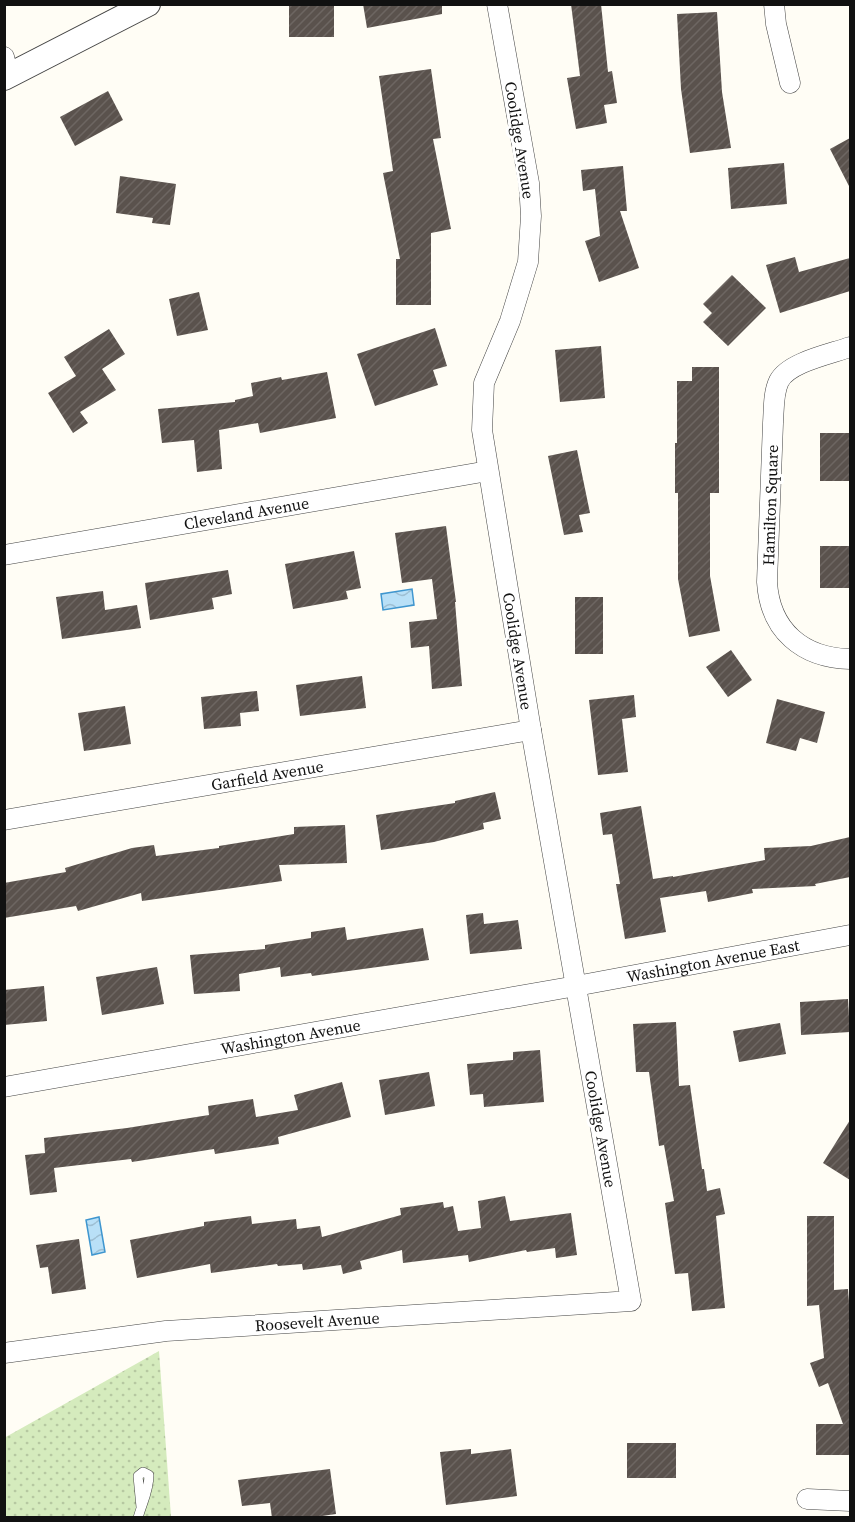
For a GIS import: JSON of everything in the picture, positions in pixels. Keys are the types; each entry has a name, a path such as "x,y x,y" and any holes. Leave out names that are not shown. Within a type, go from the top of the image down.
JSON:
{"street":[{"path":"6,70 148,4"},
{"name":"Coolidge Avenue","path":"497,4 529,183 531,216 528,262 510,321 484,384 482,430 531,730 631,1301"},
{"path":"774,4 790,83"},
{"name":"Hamilton Square","path":"850,347 793,368 779,382 773,423 767,582 769,601 774,614 790,638 818,655 833,659 850,659"},
{"name":"Cleveland Avenue","path":"4,555 489,471"},
{"name":"Garfield Avenue","path":"4,820 531,730"},
{"name":"Washington Avenue East","path":"576,986 850,935"},
{"name":"Washington Avenue","path":"4,1086 576,986"},
{"name":"Roosevelt Avenue","path":"4,1353 166,1331 631,1301"},
{"path":"807,1499 850,1501"}],"lane":[{"path":"138,1518 141,1508"}],"green space":[{"path":"159,1351 171,1517 5,1517 4,1438"}],"water":[{"path":"412,589 414,605 383,610 381,594"},
{"path":"99,1217 105,1252 92,1255 86,1220"}],"building":[{"path":"289,4 334,4 334,37 289,37"},
{"path":"363,4 442,4 442,14 367,28"},
{"path":"571,4 601,4 608,72 612,71 617,103 604,105 607,123 576,129 567,78 580,76"},
{"path":"717,12 722,92 731,148 690,153 681,89 677,14"},
{"path":"431,69 441,138 433,139 451,229 431,233 431,305 396,305 396,259 400,259 383,173 393,171 379,76"},
{"path":"108,91 123,120 75,146 60,117"},
{"path":"850,138 850,188 830,149"},
{"path":"784,163 787,204 731,209 728,168"},
{"path":"623,166 627,211 620,211 639,268 599,282 585,241 600,236 595,189 583,191 581,170"},
{"path":"120,176 176,184 170,225 152,223 153,218 116,213"},
{"path":"795,257 799,272 850,258 850,291 780,313 766,265"},
{"path":"732,275 766,308 728,346 703,322 712,313 703,304"},
{"path":"199,292 208,330 177,336 169,299"},
{"path":"435,328 447,366 433,370 438,385 375,406 357,354"},
{"path":"109,329 125,354 102,369 116,390 80,412 88,423 73,433 48,393 76,376 64,357"},
{"path":"601,346 605,398 560,402 555,350"},
{"path":"692,367 719,367 719,493 710,493 710,576 720,631 689,637 678,579 678,493 675,493 675,443 677,443 677,381 692,381"},
{"path":"327,372 336,418 260,433 258,423 219,430 222,469 197,472 194,440 162,443 158,409 235,402 235,400 253,396 251,383"},
{"path":"820,433 850,433 850,481 820,481"},
{"path":"577,450 590,513 579,515 583,532 564,535 548,456"},
{"path":"446,526 456,602 462,686 432,689 429,646 411,648 409,622 437,619 432,579 402,583 395,533"},
{"path":"820,546 850,546 850,588 820,588"},
{"path":"354,551 361,588 346,591 348,599 293,609 285,564"},
{"path":"228,570 232,594 212,598 214,609 150,620 145,583"},
{"path":"103,591 105,610 137,605 141,628 62,639 56,597"},
{"path":"575,597 603,597 603,654 575,654"},
{"path":"731,650 752,680 728,697 706,667"},
{"path":"362,676 366,708 300,716 296,685"},
{"path":"257,691 259,711 240,713 241,726 204,729 201,697"},
{"path":"634,695 636,717 622,719 628,772 598,775 589,700"},
{"path":"777,699 825,712 817,743 800,738 796,751 766,743"},
{"path":"125,706 131,744 84,751 78,713"},
{"path":"495,792 501,819 483,823 484,829 434,842 381,850 376,815 455,803 455,801"},
{"path":"641,806 653,879 765,860 764,848 811,846 850,837 850,877 815,884 816,886 752,889 753,893 708,902 706,891 660,898 666,932 625,939 616,884 620,884 612,834 603,835 600,813"},
{"path":"345,825 347,863 279,865 282,881 142,901 141,893 78,911 76,906 4,918 4,883 66,872 65,868 132,848 154,845 156,856 219,848 219,846 294,834 294,827"},
{"path":"483,913 484,924 518,920 522,949 470,954 466,915"},
{"path":"345,927 347,940 423,928 429,960 312,976 311,973 281,977 280,967 239,974 240,991 194,994 190,955 265,949 265,945 311,938 311,932"},
{"path":"157,967 164,1004 102,1015 96,977"},
{"path":"44,986 47,1021 4,1025 4,990"},
{"path":"848,999 850,1032 801,1035 800,1002"},
{"path":"676,1022 679,1086 690,1085 707,1191 720,1188 725,1214 716,1216 725,1308 692,1311 688,1273 675,1274 665,1203 674,1201 664,1145 659,1146 649,1072 636,1072 633,1024"},
{"path":"780,1023 786,1054 739,1062 733,1031"},
{"path":"540,1050 544,1102 484,1107 483,1094 470,1095 467,1064 513,1060 513,1052"},
{"path":"429,1072 435,1106 385,1115 379,1080"},
{"path":"342,1082 351,1117 278,1137 279,1144 215,1154 214,1149 132,1162 131,1159 54,1168 57,1192 30,1195 25,1155 45,1153 44,1138 209,1115 208,1106 253,1099 256,1117 298,1110 294,1095"},
{"path":"850,1120 850,1180 823,1163"},
{"path":"505,1196 510,1221 571,1213 577,1255 556,1258 555,1248 527,1252 526,1250 469,1262 468,1255 403,1263 402,1250 360,1261 362,1269 343,1274 341,1265 303,1270 302,1264 278,1266 277,1264 211,1273 210,1264 137,1278 130,1240 204,1226 204,1222 251,1216 252,1224 296,1219 297,1229 320,1226 322,1237 401,1215 400,1208 443,1202 444,1208 453,1206 458,1231 481,1228 478,1201"},
{"path":"807,1216 834,1216 834,1290 848,1289 850,1455 816,1455 816,1424 843,1424 828,1383 819,1387 810,1363 824,1358 819,1305 807,1306"},
{"path":"79,1239 86,1289 52,1294 48,1267 40,1268 36,1245"},
{"path":"627,1443 676,1443 676,1478 627,1478"},
{"path":"471,1449 471,1454 511,1449 517,1496 446,1505 440,1452"},
{"path":"330,1469 336,1514 308,1518 272,1518 270,1503 242,1506 238,1480"}]}
